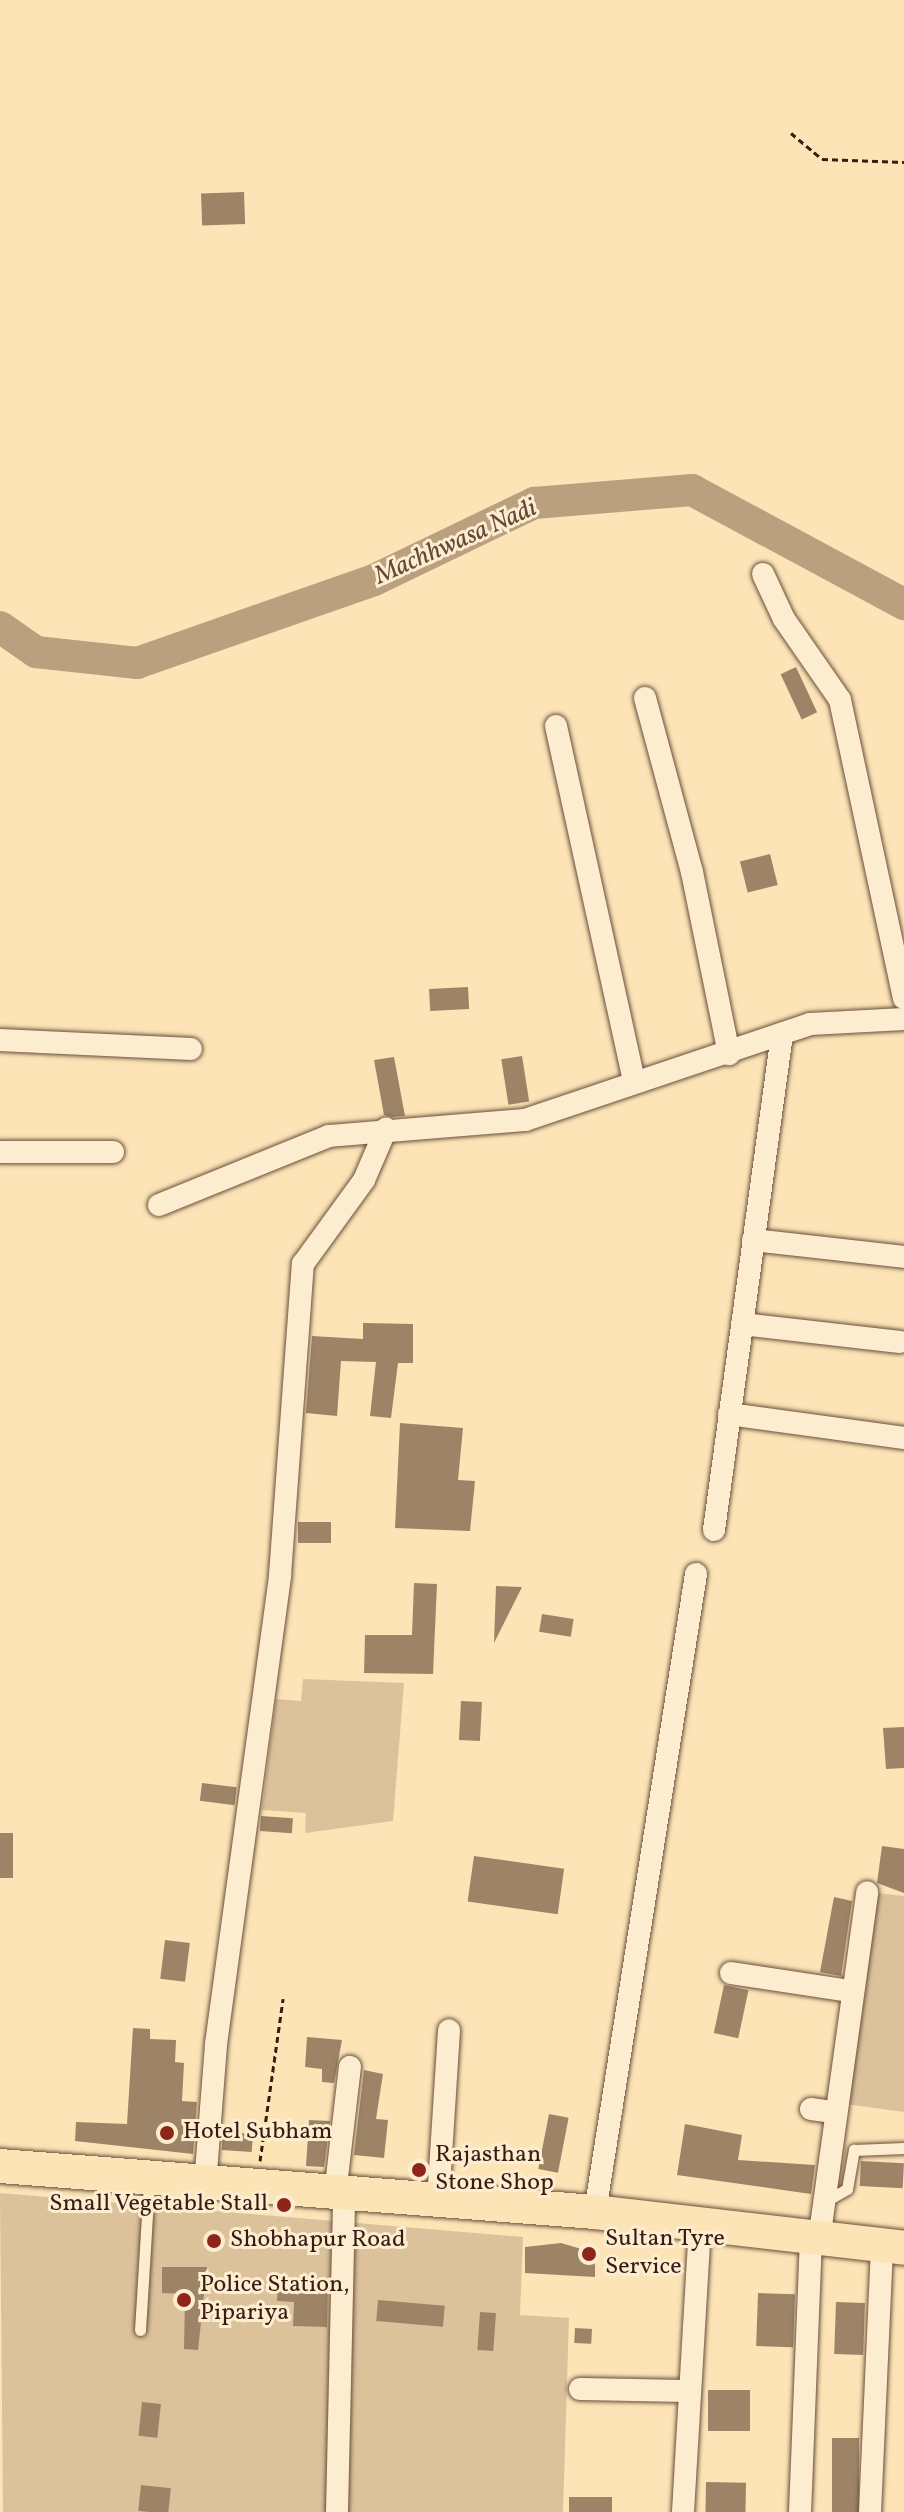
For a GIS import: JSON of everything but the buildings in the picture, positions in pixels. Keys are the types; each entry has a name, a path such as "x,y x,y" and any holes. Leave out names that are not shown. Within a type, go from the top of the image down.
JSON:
{"main road":[{"path":"0,2166 256,2189 595,2212 893,2247"}],"street":[{"path":"763,574 784,619 840,700 904,998"},
{"path":"645,698 692,872 729,1054"},
{"path":"556,726 634,1081"},
{"path":"159,1205 329,1136 525,1120 634,1081 729,1054 810,1024 904,1019"},
{"path":"714,1530 782,1034"},
{"path":"0,1040 191,1049"},
{"path":"205,2185 216,2044 280,1575 303,1264 364,1180 386,1129"},
{"path":"0,1152 113,1152"},
{"path":"753,1240 904,1257"},
{"path":"742,1324 900,1342"},
{"path":"729,1414 904,1438"},
{"path":"595,2212 696,1574"},
{"path":"800,2512 815,2239 822,2203 822,2110 850,1991 867,1892"},
{"path":"731,1973 850,1991"},
{"path":"438,2201 449,2030"},
{"path":"337,2512 339,2194 350,2067"},
{"path":"683,2512 687,2391 700,2225"},
{"path":"870,2512 893,2247"},
{"path":"580,2389 687,2391"}],"lane":[{"path":"822,2203 847,2189 854,2150 904,2148"},
{"path":"140,2330 149,2180"}],"path":[{"path":"791,133 822,159 904,162"},
{"path":"256,2189 283,1999"}],"shaded area":[{"path":"303,1679 404,1683 393,1821 305,1833 306,1813 262,1810 276,1699 301,1701"},
{"path":"877,1893 904,1896 904,2112 845,2104"},
{"path":"0,2193 523,2237 520,2315 569,2318 563,2512 3,2512"}],"waterway":[{"name":"Machhwasa Nadi","path":"0,627 36,652 137,663 374,580 534,503 692,490 904,604"}],"place":[{"name":"Hotel Subham","path":"167,2133"},
{"name":"Rajasthan Stone Shop","path":"419,2170"},
{"name":"Small Vegetable Stall","path":"284,2205"},
{"name":"Shobhapur Road","path":"214,2241"},
{"name":"Sultan Tyre Service","path":"589,2254"},
{"name":"Police Station, Pipariya","path":"184,2300"}]}
